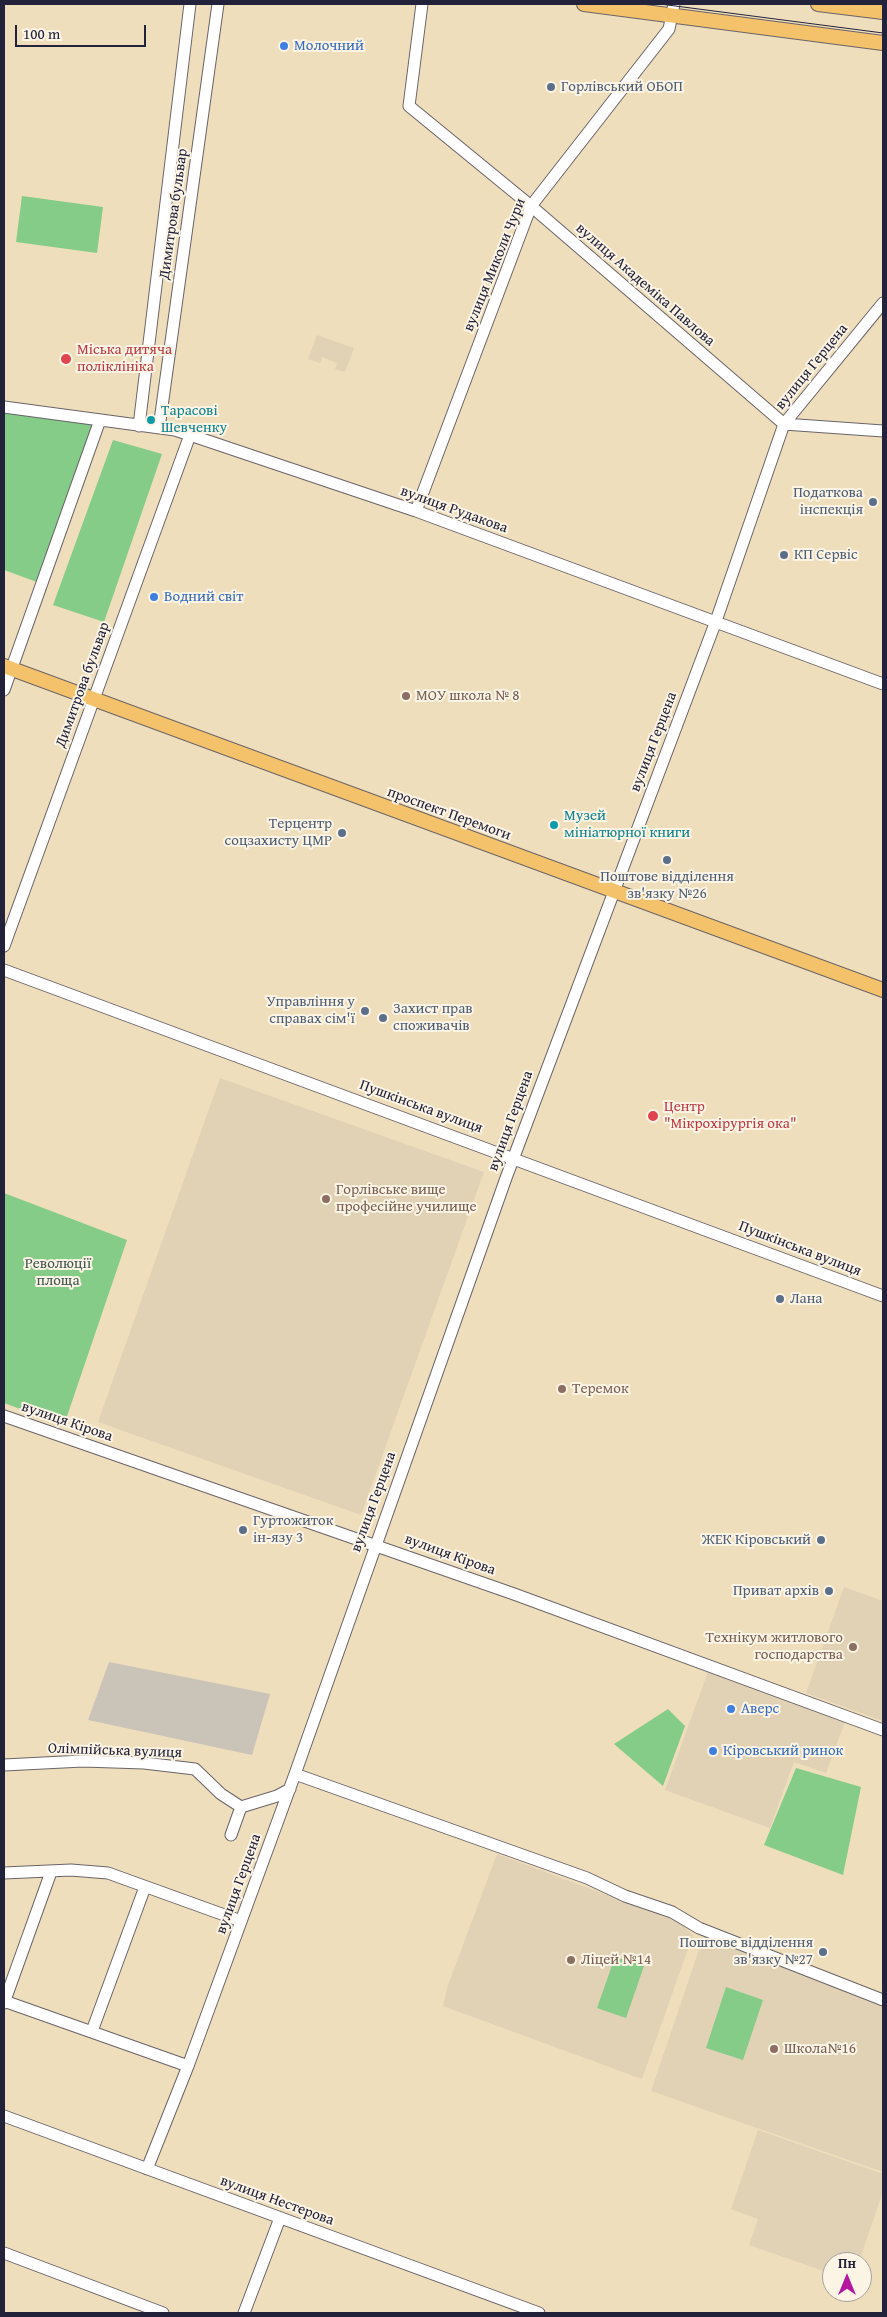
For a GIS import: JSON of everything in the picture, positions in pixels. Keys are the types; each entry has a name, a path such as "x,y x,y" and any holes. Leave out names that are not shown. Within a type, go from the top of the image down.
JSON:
{"main road":[{"path":"584,4 673,10 883,43"},
{"path":"818,4 883,12"},
{"name":"проспект Перемоги","path":"8,667 613,892 883,990"}],"street":[{"name":"Димитрова бульвар","path":"139,426 190,4"},
{"name":"Димитрова бульвар","path":"160,428 218,4"},
{"name":"вулиця Академіка Павлова","path":"422,4 409,106 531,206 784,424"},
{"name":"вулиця Миколи Чури","path":"416,511 531,206 669,29 673,10"},
{"name":"вулиця Герцена","path":"147,2169 188,2066 290,1789 513,1157 716,621 784,424 883,303"},
{"name":"вулиця Рудакова","path":"4,407 160,428 190,434 416,511 883,684"},
{"path":"4,690 8,667 100,420"},
{"path":"784,424 883,431"},
{"name":"Димитрова бульвар","path":"4,946 190,434"},
{"name":"Пушкінська вулиця","path":"4,970 513,1157 883,1296"},
{"name":"вулиця Кірова","path":"4,1416 375,1544 883,1730"},
{"name":"Олімпійська вулиця","path":"4,1765 83,1761 144,1763 195,1768 221,1794 241,1807"},
{"path":"295,1774 587,1878 625,1896 672,1912 699,1928 883,2000"},
{"path":"231,1835 241,1807 277,1796 290,1789"},
{"path":"4,1874 71,1870 108,1873 241,1921"},
{"path":"51,1872 4,2002 92,2031 188,2066"},
{"path":"92,2031 145,1887"},
{"name":"вулиця Нестерова","path":"4,2116 539,2313"},
{"path":"244,2313 280,2218"},
{"path":"4,2253 163,2313"}],"shaded area":[{"path":"317,335 354,348 345,372 335,369 337,363 322,357 320,363 308,359"},
{"path":"220,1078 484,1172 361,1515 98,1422"},
{"name":"Технікум житлового господарства","path":"844,1587 883,1601 883,1721 806,1693"},
{"path":"109,1662 270,1694 252,1755 88,1720"},
{"name":"Кіровський ринок","path":"709,1669 846,1719 826,1773 794,1762 770,1828 665,1790"},
{"name":"Ліцей №14","path":"497,1854 679,1922 693,1935 642,2079 443,2006 448,1985"},
{"name":"Школа№16","path":"704,1935 883,2007 883,2172 651,2091"},
{"path":"758,2130 883,2174 883,2191 862,2252 822,2252 822,2271 749,2245 758,2219 731,2209"}],"green space":[{"path":"22,196 103,207 97,253 16,242"},
{"path":"4,404 97,417 37,582 4,570"},
{"path":"113,440 162,454 104,622 53,605"},
{"name":"Революції площа","path":"4,1193 127,1240 64,1425 4,1403"},
{"path":"668,1709 685,1726 663,1786 614,1744"},
{"path":"796,1768 861,1787 843,1875 764,1845"},
{"path":"615,1957 644,1966 626,2018 597,2008"},
{"path":"726,1987 763,2000 743,2060 706,2048"}],"tram line":[{"path":"660,4 883,33"}],"place":[{"name":"Молочний","path":"284,46"},
{"name":"Горлівський ОБОП","path":"551,87"},
{"name":"Міська дитяча поліклініка","path":"66,359"},
{"name":"Тарасові Шевченку","path":"151,420"},
{"name":"Податкова інспекція","path":"873,502"},
{"name":"КП Сервіс","path":"784,555"},
{"name":"Водний світ","path":"154,597"},
{"name":"МОУ школа № 8","path":"406,696"},
{"name":"Музей мініатюрної книги","path":"554,825"},
{"name":"Терцентр соцзахисту ЦМР","path":"342,833"},
{"name":"Поштове відділення зв'язку №26","path":"667,860"},
{"name":"Управління у справах сім'ї","path":"365,1011"},
{"name":"Захист прав споживачів","path":"383,1018"},
{"name":"Центр \"Мікрохірургія ока\"","path":"653,1116"},
{"name":"Горлівське вище професійне училище","path":"326,1199"},
{"name":"Лана","path":"780,1299"},
{"name":"Теремок","path":"562,1389"},
{"name":"Гуртожиток ін-язу 3","path":"243,1530"},
{"name":"ЖЕК Кіровський","path":"821,1540"},
{"name":"Приват архів","path":"829,1591"},
{"name":"Технікум житлового господарства","path":"853,1647"},
{"name":"Аверс","path":"731,1709"},
{"name":"Кіровський ринок","path":"713,1751"},
{"name":"Поштове відділення зв'язку №27","path":"823,1952"},
{"name":"Ліцей №14","path":"571,1960"},
{"name":"Школа№16","path":"774,2049"}]}
